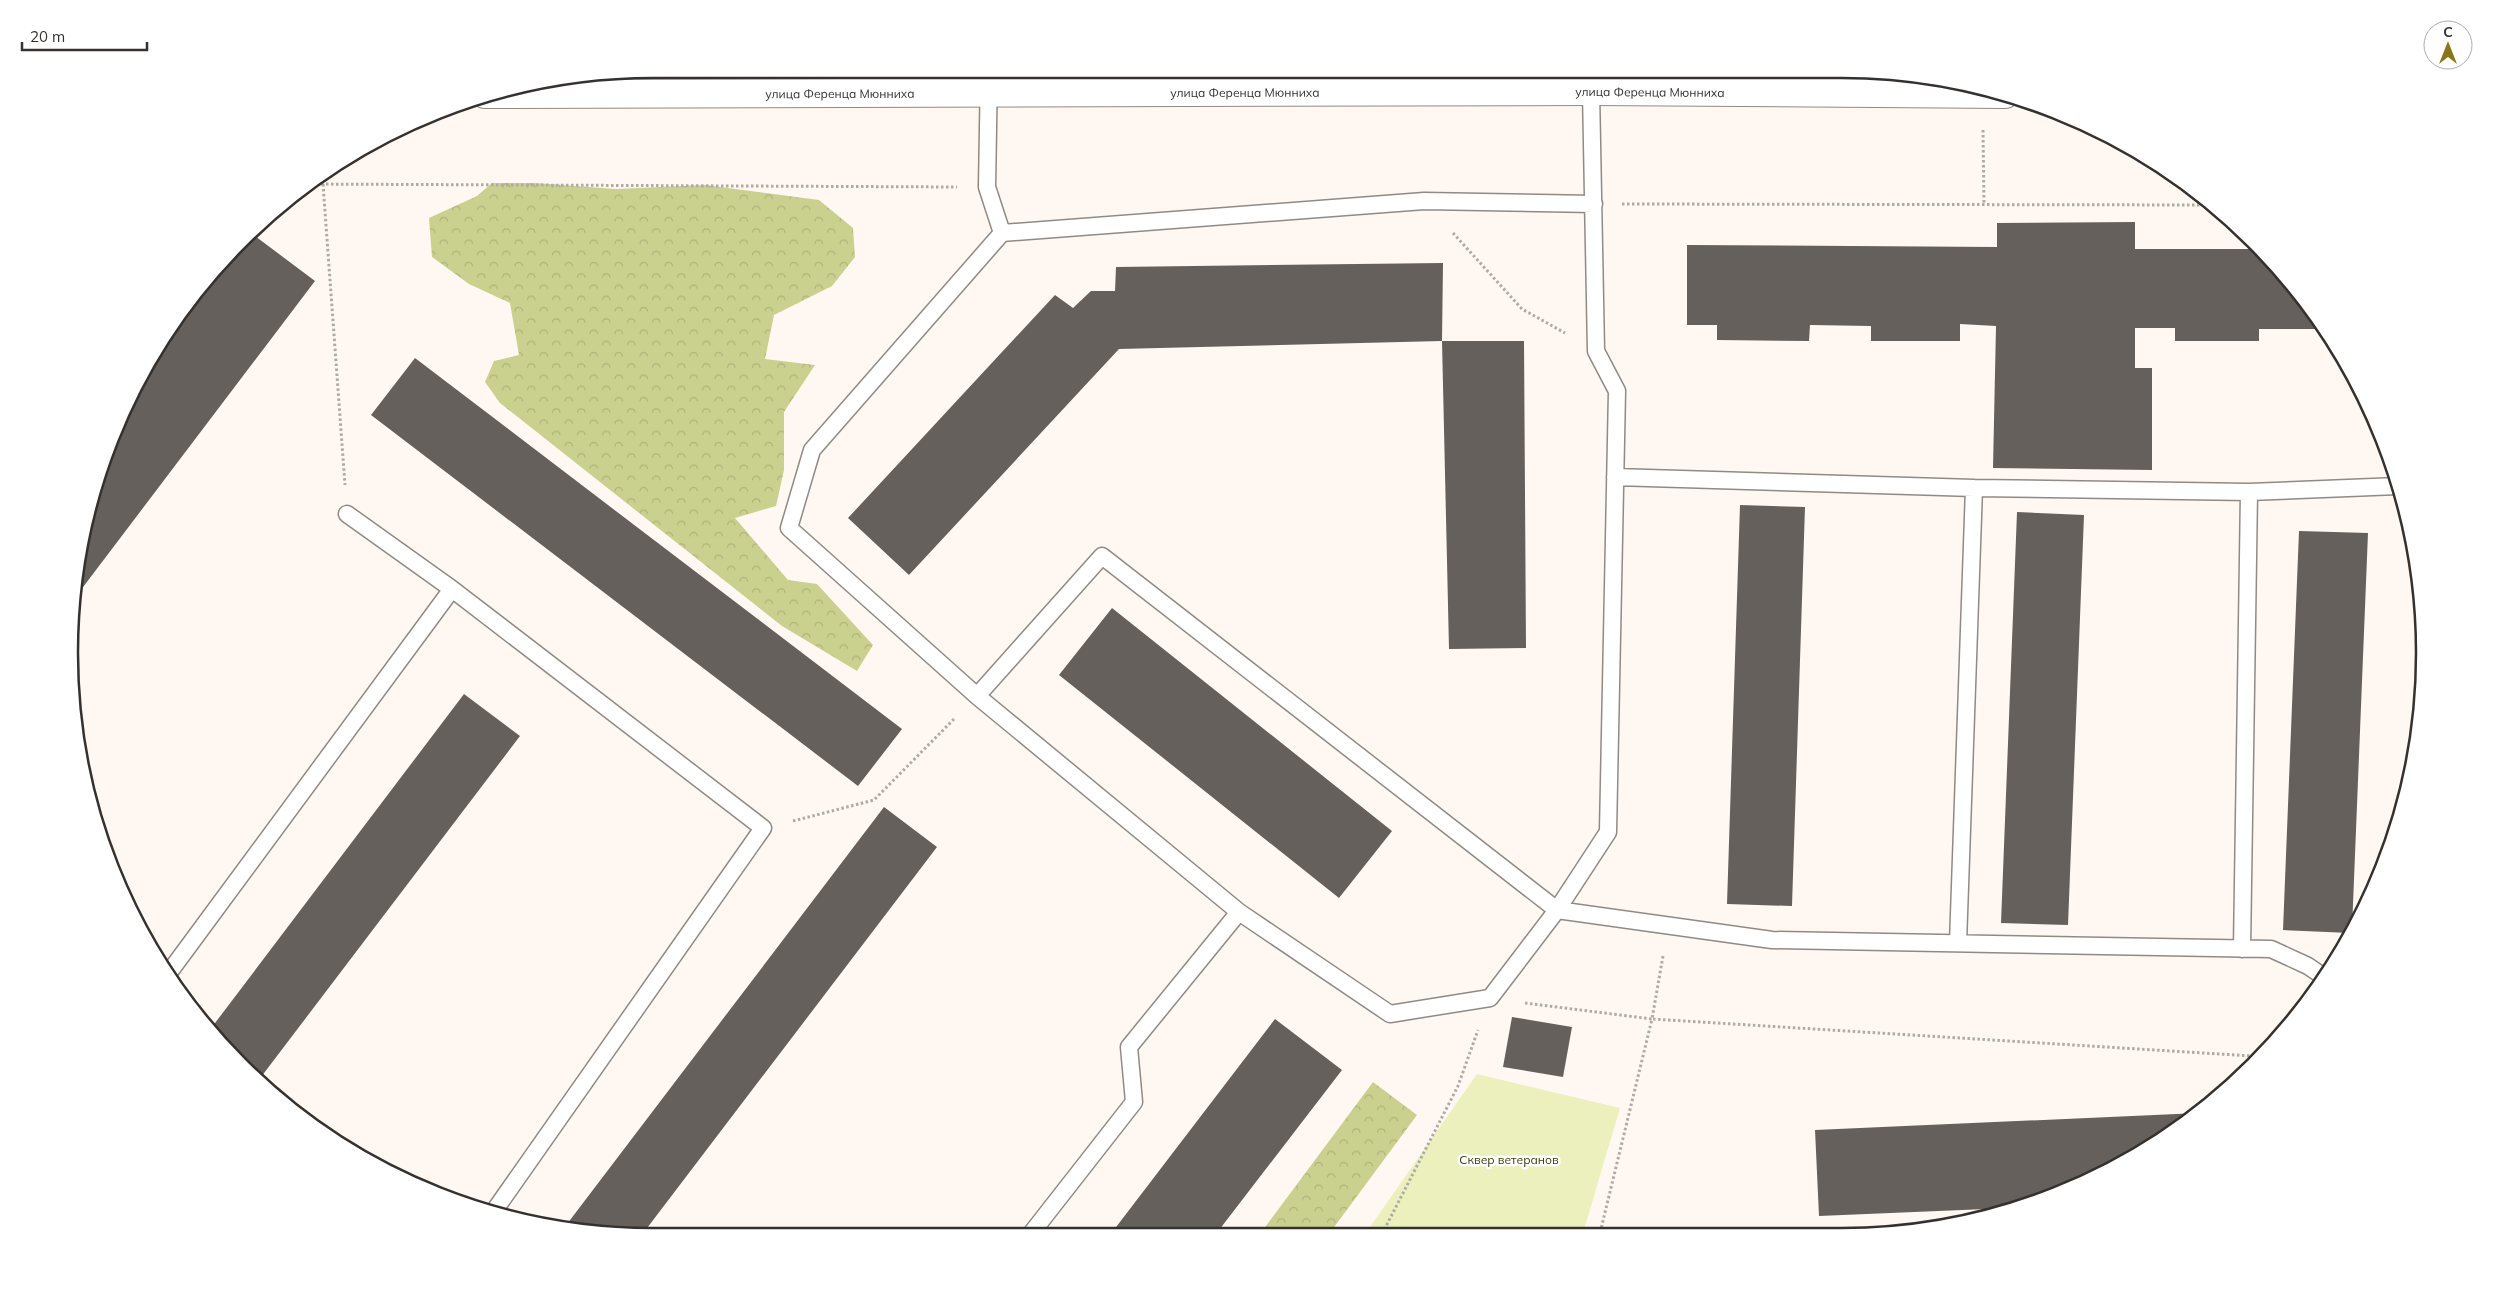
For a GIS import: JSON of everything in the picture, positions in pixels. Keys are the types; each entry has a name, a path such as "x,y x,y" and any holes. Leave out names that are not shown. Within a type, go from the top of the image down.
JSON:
{"street":[{"name":"улица Ференца Мюнниха","path":"522,93 989,81 1591,91 1900,84 1957,90"}],"lane":[{"path":"989,81 987,187 1002,233"},
{"path":"1591,91 1594,204 1596,351 1617,391 1608,832 1557,910 1490,998 1390,1014 1239,912 977,696 789,528 812,450 1002,233 1424,201 1594,204"},
{"path":"1615,477 1974,488 2249,492 2391,486"},
{"path":"1958,943 1974,488"},
{"path":"2242,949 2249,492"},
{"path":"347,514 452,589 763,828 497,1207"},
{"path":"977,696 1102,556 1557,910 1772,940 2271,949 2308,966 2319,973"},
{"path":"172,969 452,589"},
{"path":"1035,1228 1134,1102 1130,1047 1239,912"}],"path":[{"path":"1984,205 1994,98"},
{"path":"319,184 987,187"},
{"path":"323,184 347,514"},
{"path":"1424,201 1522,309 1596,351"},
{"path":"1594,204 2201,205"},
{"path":"763,828 874,800 977,696"},
{"path":"1601,1228 1652,1019 1668,925"},
{"path":"1385,1228 1458,1086 1490,998 1652,1019 2251,1056"}],"green space":[{"path":"492,183 535,183 616,189 705,185 819,200 853,228 855,257 832,286 774,315 765,359 815,365 784,412 784,470 776,506 735,518 788,580 817,584 873,645 857,671 782,626 500,403 485,382 494,361 519,355 510,303 469,284 432,257 429,218 477,196"},
{"name":"Сквер ветеранов","path":"1477,1074 1620,1108 1584,1228 1369,1228"},
{"path":"1373,1082 1417,1115 1333,1228 1264,1228"}],"building":[{"path":"2135,222 2135,249 2250,249 2273,274 2316,329 2259,329 2259,341 2175,341 2175,328 2135,328 2135,368 2152,368 2152,470 1993,468 1996,326 1960,324 1960,341 1871,341 1871,326 1810,325 1809,341 1717,340 1717,325 1687,325 1687,245 1997,247 1997,223"},
{"path":"256,237 315,281 81,590 97,504 108,468 137,398 174,334 220,274"},
{"path":"1443,263 1442,341 1119,349 909,575 848,518 1055,295 1073,308 1091,291 1115,291 1116,267"},
{"path":"1442,341 1524,341 1526,648 1449,649"},
{"path":"415,358 902,729 858,786 371,415"},
{"path":"1740,505 1805,507 1792,906 1727,904"},
{"path":"2017,512 2084,515 2068,925 2001,923"},
{"path":"2299,531 2368,533 2353,914 2343,933 2283,930"},
{"path":"1112,608 1392,831 1339,898 1059,675"},
{"path":"464,694 520,736 262,1075 214,1025"},
{"path":"884,807 937,847 647,1228 568,1222"},
{"path":"1512,1017 1572,1027 1563,1077 1503,1067"},
{"path":"1275,1019 1342,1070 1221,1228 1115,1228"},
{"path":"2185,1114 2160,1132 2095,1169 2060,1185 1986,1210 1819,1216 1815,1130"}]}
